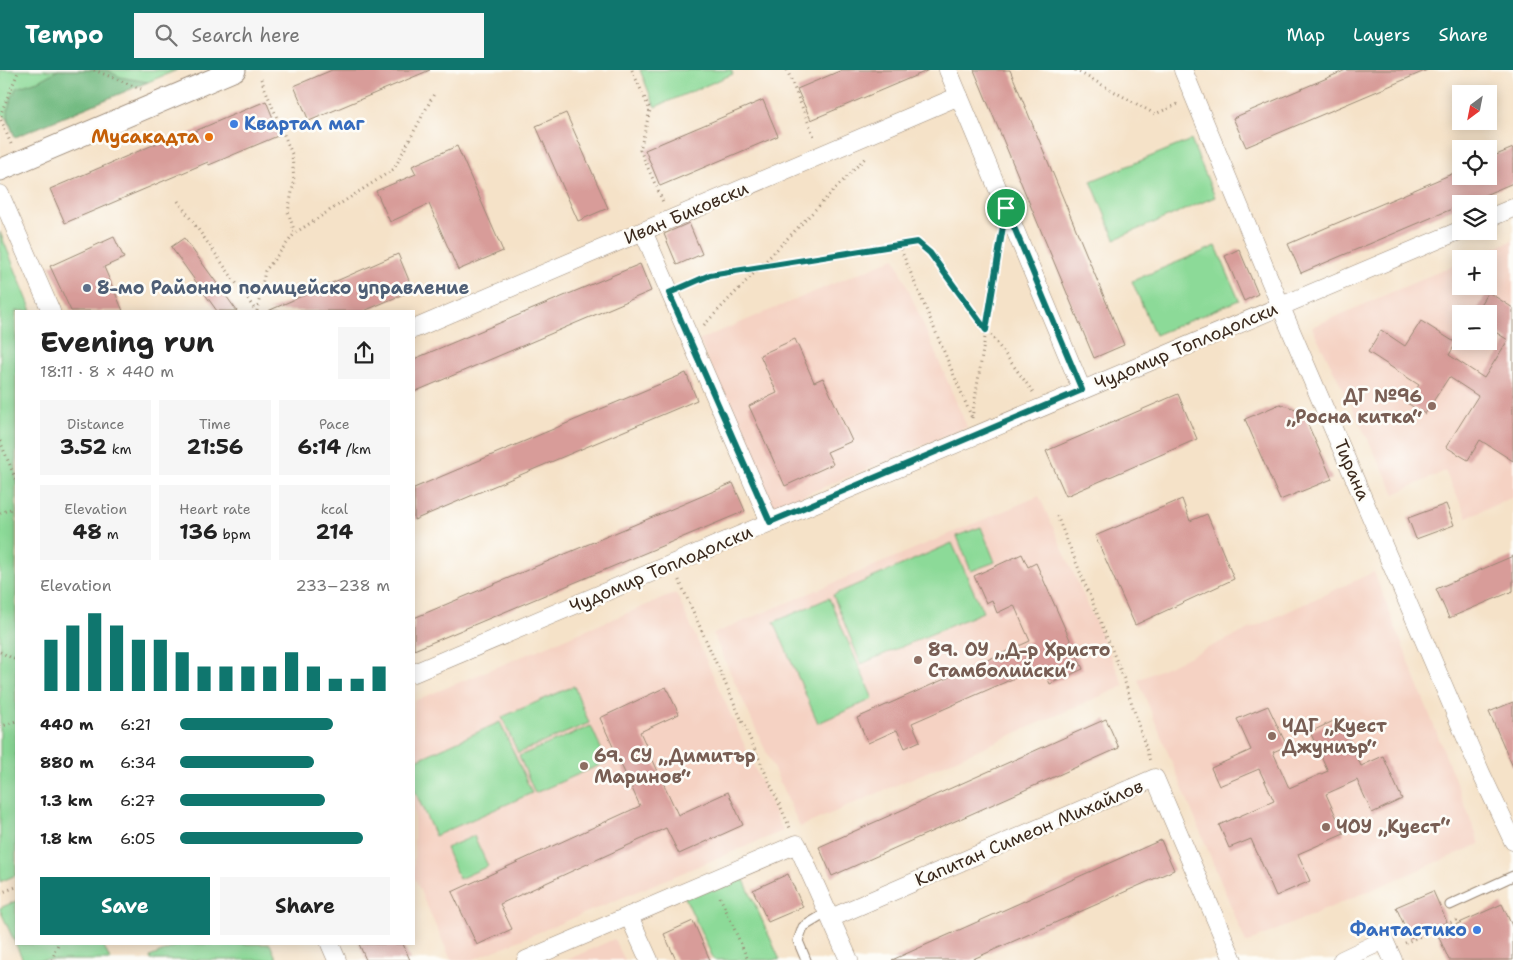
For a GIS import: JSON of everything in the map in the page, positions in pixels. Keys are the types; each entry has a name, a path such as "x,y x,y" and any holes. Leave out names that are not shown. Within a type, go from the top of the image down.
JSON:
{"street":[{"path":"0,170 235,70"},
{"path":"948,70 1082,390"},
{"name":"Тирана","path":"1183,70 1281,306 1513,841"},
{"name":"Иван Биковски","path":"415,329 959,96"},
{"path":"0,194 51,310"},
{"path":"1497,215 1513,208"},
{"path":"643,231 770,522"},
{"name":"Чудомир Топлодолски","path":"415,673 770,522 976,426 1043,407 1452,234"},
{"name":"Капитан Симеон Михайлов","path":"829,915 1155,778 1233,960"},
{"path":"526,960 797,844 850,960"},
{"path":"629,916 648,960"},
{"path":"1342,960 1384,940 1391,955"},
{"path":"330,945 337,960"}],"lane":[{"path":"1450,905 1513,876"},
{"path":"806,960 798,941 803,927 829,915"}],"path":[{"path":"12,147 1,120 1,113 19,70"},
{"path":"94,70 144,90"},
{"path":"632,70 650,110 640,150 670,220"},
{"path":"787,70 822,155"},
{"path":"1075,70 1155,114 1194,97"},
{"path":"261,79 292,154 294,182 288,212 295,233"},
{"path":"257,310 265,271 295,233 394,169 434,94"},
{"path":"690,340 866,156"},
{"path":"178,201 256,310"},
{"path":"976,426 986,330 1006,208"},
{"path":"669,293 710,275 917,242 930,253 1043,407"},
{"path":"899,245 976,426"},
{"path":"0,441 15,475"},
{"path":"0,513 15,507"},
{"path":"1057,516 1124,679 1155,778"},
{"path":"672,564 797,844"},
{"path":"0,652 15,660"},
{"path":"0,727 15,720"},
{"path":"713,880 748,960"},
{"path":"0,894 15,887"},
{"path":"1391,955 1456,920 1450,905"},
{"path":"52,960 58,945"}],"shaded area":[{"name":"ДГ №96 „Росна китка“","path":"1513,240 1513,497 1467,517 1445,471 1395,494 1312,327 1452,266 1452,295 1497,295 1497,250 1490,250"},
{"path":"895,258 967,427 771,509 699,340"},
{"name":"89. ОУ „Д-р Христо Стамболийски“","path":"1039,496 1124,686 800,827 713,634"},
{"path":"1374,572 1480,844 1246,943 1138,680"},
{"name":"69. СУ „Димитър Маринов“","path":"676,593 783,831 472,960 451,960 415,879 415,701"},
{"path":"614,939 625,960 567,960"}],"green space":[{"path":"0,70 177,70 15,137 7,118 0,113"},
{"path":"58,70 107,70 120,77 148,82 15,137 8,112 16,88 38,81"},
{"path":"640,70 731,70 733,74 655,107"},
{"path":"1191,140 1215,197 1115,239 1091,181"},
{"path":"0,232 32,310 15,310 15,875 0,882"},
{"path":"1216,246 1239,300 1155,335 1132,281"},
{"path":"981,527 995,562 971,571 957,536"},
{"path":"952,543 983,612 861,664 833,595"},
{"path":"829,598 873,699 818,723 774,622"},
{"path":"574,686 589,723 518,753 502,717"},
{"path":"500,722 532,793 435,836 415,791 415,761"},
{"path":"591,726 607,762 535,793 519,756"},
{"path":"474,836 488,866 459,879 446,848"},
{"path":"739,869 780,960 714,960 683,893"},
{"path":"15,901 15,943 0,910 0,908"},
{"path":"16,945 103,945 110,960 23,960"},
{"path":"179,945 270,945 277,960 151,960 150,957"}],"building":[{"path":"332,70 430,70 309,121 294,86"},
{"path":"842,70 929,70 811,120 797,89"},
{"path":"974,70 1010,70 1124,345 1094,358"},
{"path":"1346,70 1427,70 1246,147 1233,118"},
{"path":"763,100 778,136 660,186 645,150"},
{"path":"266,101 280,135 209,165 208,162 65,223 50,189 167,139 169,142"},
{"path":"566,113 608,208 578,221 536,126"},
{"path":"457,146 503,251 458,270 429,204 390,222 376,191 416,174 412,166"},
{"path":"1513,148 1513,183 1485,195 1452,195 1452,209 1301,273 1288,244 1452,174 1452,185 1497,185 1497,155"},
{"path":"689,223 702,254 677,265 664,234"},
{"name":"8-мо Районно полицейско управление","path":"114,237 124,258 104,267 123,310 71,310 50,266"},
{"path":"184,238 236,310 216,310 171,247"},
{"path":"1239,249 1258,294 1244,301 1225,256"},
{"path":"398,254 413,290 366,310 270,310"},
{"path":"640,264 651,291 415,392 415,359"},
{"path":"1486,295 1493,295 1513,308 1513,461 1480,440 1468,460 1446,447 1478,396 1449,377 1425,414 1407,403 1419,385 1368,352 1381,330 1405,346 1421,321 1452,340 1452,350 1449,355 1484,378 1508,340 1497,333 1497,305 1480,305"},
{"path":"795,339 814,382 823,378 852,441 827,452 833,464 785,486 749,406 777,393 760,355"},
{"path":"686,373 697,400 415,520 415,488"},
{"path":"1178,394 1197,439 1066,496 1046,451"},
{"path":"1280,404 1302,411 1332,479 1280,500 1245,419"},
{"path":"733,483 745,511 415,650 415,618"},
{"path":"1182,499 1190,521 1207,514 1234,579 1135,625 1095,536"},
{"path":"1446,504 1454,525 1416,539 1408,518"},
{"path":"1022,554 1028,567 1036,563 1083,669 1050,684 1042,666 912,723 920,741 905,748 897,730 868,743 857,718 1030,641 1014,605 997,613 992,600 986,603 974,576"},
{"path":"1513,556 1513,591 1449,618 1436,589"},
{"path":"666,687 679,714 640,732 678,815 728,792 743,825 679,854 666,828 500,904 512,929 477,945 452,892 640,806 600,718"},
{"path":"1513,702 1513,767 1489,712"},
{"path":"1268,706 1287,746 1273,752 1289,788 1328,771 1310,732 1340,718 1361,766 1383,756 1402,799 1372,813 1357,780 1326,794 1344,834 1298,854 1310,881 1276,896 1251,839 1229,848 1219,825 1274,801 1259,769 1219,786 1211,768 1251,750 1237,719"},
{"path":"1106,719 1119,748 832,876 819,847"},
{"path":"1161,840 1174,870 971,960 892,960"},
{"path":"788,874 803,907 768,922 753,890"},
{"path":"1433,891 1447,922 1410,938 1396,907"},
{"name":"Фантастико","path":"1502,904 1513,928 1513,960 1449,960 1437,933"},
{"path":"693,921 710,960 676,960 664,934"},
{"path":"359,945 403,945 410,960 366,960"}],"place":[{"name":"Квартал маг","path":"234,124"},
{"name":"Мусакадта","path":"209,137"},
{"name":"8-мо Районно полицейско управление","path":"87,288"},
{"name":"ДГ №96 „Росна китка“","path":"1432,406"},
{"name":"89. ОУ „Д-р Христо Стамболийски“","path":"918,660"},
{"name":"ЧДГ „Куест Джуниър“","path":"1272,736"},
{"name":"69. СУ „Димитър Маринов“","path":"584,766"},
{"name":"ЧОУ „Куест“","path":"1326,827"},
{"name":"Фантастико","path":"1477,930"}],"route":[{"path":"1006,208 1082,390 770,522 669,293 710,275 917,242 930,253 986,330 1006,208"}]}
